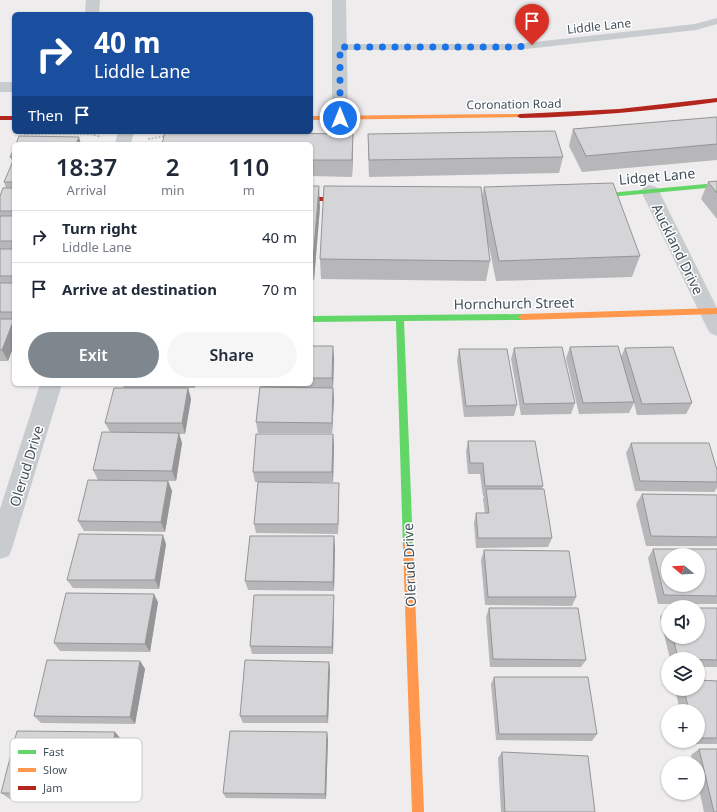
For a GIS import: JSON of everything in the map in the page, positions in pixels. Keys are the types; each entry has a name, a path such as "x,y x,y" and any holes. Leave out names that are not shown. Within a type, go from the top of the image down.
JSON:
{"street":[{"path":"92,12 93,0"},
{"path":"339,0 340,118"},
{"path":"0,87 12,87"},
{"name":"Coronation Road","path":"313,118 551,116 672,106 717,100"},
{"path":"0,118 12,118"},
{"name":"Lidget Lane","path":"576,198 717,185"},
{"name":"Auckland Drive","path":"650,191 714,317"},
{"path":"313,199 365,199"},
{"name":"Hornchurch Street","path":"313,319 714,317"},
{"name":"Olerud Drive","path":"400,318 418,812"},
{"name":"Olerud Drive","path":"0,548 50,386"}],"lane":[{"name":"Liddle Lane","path":"340,47 517,47 696,27 717,21"}],"path":[{"path":"23,134 91,134 104,138"}],"building":[{"path":"717,117 717,144 586,156 573,129"},
{"path":"555,131 563,157 369,160 368,134"},
{"path":"164,134 353,134 352,160 313,160 313,142 162,142"},
{"path":"19,136 79,137 77,142 17,142"},
{"path":"12,163 12,182 4,182"},
{"path":"717,181 717,193 708,182"},
{"path":"613,183 640,256 499,261 484,187"},
{"path":"313,186 319,186 313,260"},
{"path":"324,186 481,187 490,261 320,259"},
{"path":"3,188 12,188 12,211 0,211 0,196"},
{"path":"0,216 12,216 12,241 0,241"},
{"path":"0,249 12,249 12,276 0,276"},
{"path":"0,283 12,283 12,312 0,312"},
{"path":"0,319 12,319 12,324 2,350 0,350"},
{"path":"313,346 333,346 332,378 313,378"},
{"path":"618,346 634,402 583,403 570,347"},
{"path":"562,347 575,403 524,404 514,348"},
{"path":"673,347 692,403 642,404 625,348"},
{"path":"459,349 507,349 517,405 466,406"},
{"path":"260,387 333,388 332,423 256,422"},
{"path":"114,388 188,388 182,423 105,423"},
{"path":"102,432 179,433 172,471 93,470"},
{"path":"256,434 333,434 332,472 253,472"},
{"path":"468,441 535,441 543,486 485,486 483,463 470,463"},
{"path":"631,443 709,443 717,470 717,482 640,481"},
{"path":"88,480 168,481 161,522 78,521"},
{"path":"258,482 339,483 338,524 254,524"},
{"path":"486,489 544,489 552,538 478,538 476,513 489,513"},
{"path":"642,494 717,495 717,537 651,536"},
{"path":"79,534 163,535 155,580 67,580"},
{"path":"250,536 334,536 333,582 245,581"},
{"path":"653,549 661,549 661,582"},
{"path":"705,549 717,549 717,596 664,595 663,592 705,592"},
{"path":"484,550 569,551 576,597 488,597"},
{"path":"66,593 154,594 145,644 54,643"},
{"path":"254,595 334,595 332,647 250,646"},
{"path":"489,608 578,608 586,660 493,659"},
{"path":"705,608 717,608 717,660 705,660 705,652 676,652 675,644 705,644"},
{"path":"47,660 140,661 130,717 34,716"},
{"path":"245,660 329,662 327,716 240,716"},
{"path":"494,677 588,677 597,734 499,734"},
{"path":"705,680 717,681 717,738 705,738 705,704 687,704 686,696 705,696"},
{"path":"17,731 115,732 114,738 15,738"},
{"path":"230,731 327,732 325,794 223,793"},
{"path":"699,749 717,749 717,812 714,812 705,774 705,756 701,756"},
{"path":"502,752 588,756 595,812 505,812"},
{"path":"10,758 10,793 1,793"}],"traffic: fast":[{"path":"587,197 717,185"},
{"path":"313,319 522,317"},
{"path":"400,318 408,547"}],"traffic: slow":[{"path":"313,118 520,116"},
{"path":"522,317 717,311"},
{"path":"408,547 418,812"}],"traffic: jam":[{"path":"520,116 569,115 619,111 717,100"},
{"path":"0,118 12,118"},
{"path":"313,199 353,199"}],"route":[{"path":"340,118 340,47 517,47 532,45"}]}
